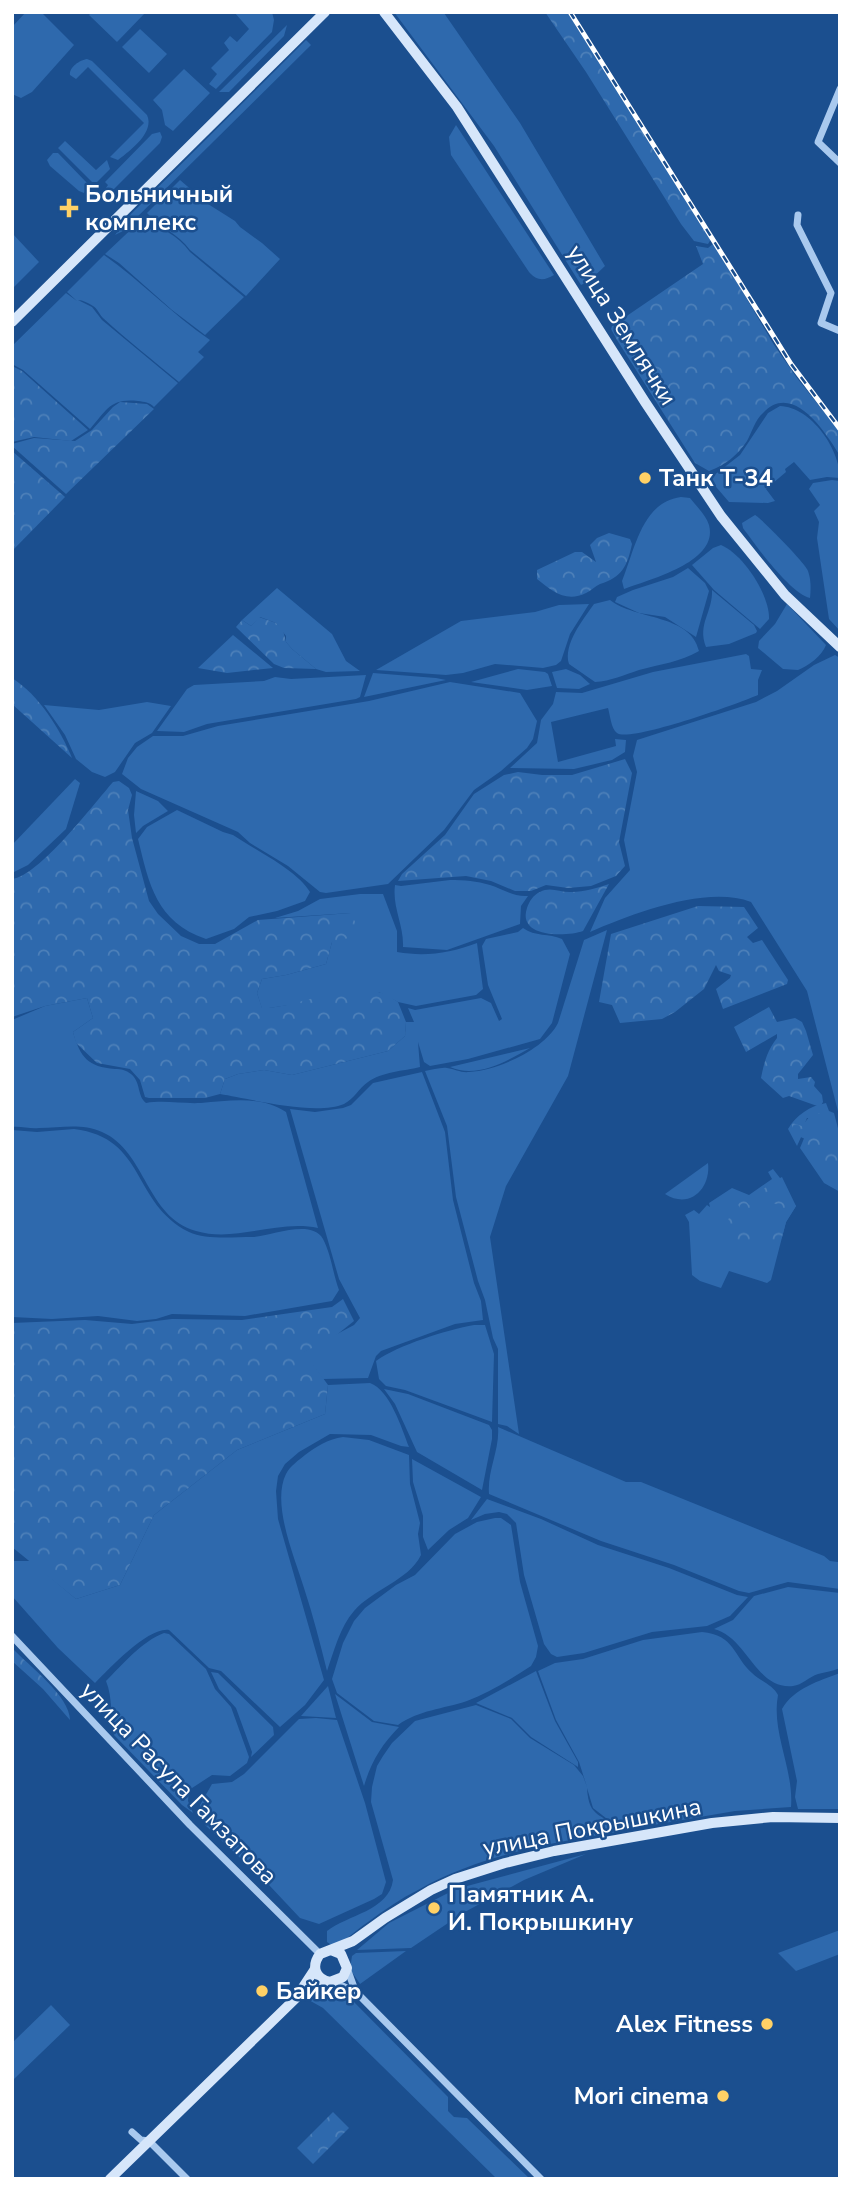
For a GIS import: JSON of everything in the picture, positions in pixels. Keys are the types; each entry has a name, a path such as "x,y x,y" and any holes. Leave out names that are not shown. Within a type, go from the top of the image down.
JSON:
{"main road":[{"path":"12,322 325,12"},
{"name":"улица Землячки","path":"384,12 457,107 659,424 721,516 785,595 840,648"},
{"name":"улица Покрышкина","path":"331,1950 353,1941 409,1902 455,1879 531,1857 712,1823 773,1817 840,1818"},
{"name":"улица Покрышкина","path":"347,1966 354,1946 368,1931"},
{"path":"110,2179 296,1998 315,1969 320,1954 331,1950 341,1954 347,1966 343,1977 296,1998"},
{"path":"315,1969 320,1979 332,1982"}],"street":[{"path":"839,91 818,142 840,163"},
{"path":"798,215 797,225 831,293 821,323 840,331"},
{"name":"улица Расула Гамзатова","path":"12,1636 190,1825 320,1954"},
{"path":"347,1966 357,1993"},
{"path":"332,1982 357,1993 541,2179"},
{"path":"132,2132 141,2140 149,2141 187,2179"}],"green space":[{"path":"26,12 41,12 74,45 32,92 21,98 12,94 12,27"},
{"path":"92,12 146,12 117,42 89,15"},
{"path":"234,12 272,12 272,32 216,89 209,84 217,74 211,68 229,50 224,43 230,36 237,42 249,29"},
{"path":"394,12 444,13 520,123 605,266 589,281 581,285 494,146"},
{"path":"545,12 568,12 711,239 708,244 694,241 681,224 586,72"},
{"path":"287,25 284,36 229,92 219,92"},
{"path":"140,29 167,54 149,73 122,47"},
{"path":"306,40 311,45 123,231 115,235 131,214"},
{"path":"87,59 147,115 149,121 145,134 118,160 110,157 144,123 88,67 76,79 70,75 76,64"},
{"path":"184,69 210,93 173,131 165,125 162,110 153,100"},
{"path":"456,125 554,275 541,279 529,272 451,155 449,137"},
{"path":"160,132 160,143 107,196 103,192 108,185 105,182 152,134"},
{"path":"65,141 96,170 107,160 110,169 97,182 92,182 58,148"},
{"path":"53,153 58,153 88,184 89,187 84,193 50,166 47,160"},
{"path":"180,180 280,259 246,296 147,213"},
{"path":"140,221 174,236 244,297 205,335 105,254"},
{"path":"12,233 39,262 12,289"},
{"path":"714,243 774,345 840,432 840,456 808,414 797,406 786,403 774,405 763,413 739,451 725,463 709,471 695,463 617,340 612,326 703,264 696,246 708,248"},
{"path":"104,255 210,340 198,352 204,357 179,382 112,326 94,307 78,300 92,307 102,320 178,383 154,407 138,401 121,401 115,404 105,411 90,429 23,370 12,364 12,346 66,293 77,301 67,292"},
{"path":"12,366 22,371 88,430 71,441 34,437 12,442"},
{"path":"120,402 147,404 154,409 66,494 12,446 34,438 75,441 92,430"},
{"path":"780,406 802,414 822,432 835,455 840,478 810,480 794,462 766,489 775,501 729,502 711,481 713,476 740,455 768,413"},
{"path":"12,451 65,497 12,551"},
{"path":"840,481 840,631 829,619 817,538 819,522 814,511 820,505 809,489 813,483"},
{"path":"681,497 690,498 708,521 709,538 704,549 680,567 624,589 622,581 636,542 649,517 668,501"},
{"path":"755,515 805,566 810,577 810,598 783,578 743,528 742,523"},
{"path":"609,533 630,539 632,544 625,565 614,578 586,593 572,597 554,591 537,579 537,570 575,552 582,552 596,562 590,545 597,538"},
{"path":"721,545 738,557 760,587 769,619 760,629 714,590 692,565"},
{"path":"688,568 705,583 709,591 696,637 665,617 639,613 615,602 617,597 673,577"},
{"path":"277,588 332,634 346,661 360,671 326,672 316,669 292,649 276,623 260,617 251,626 242,620"},
{"path":"712,590 754,625 756,633 729,644 706,647 703,631"},
{"path":"610,600 685,630 694,639 699,651 677,660 595,682 569,664 569,648 571,640 594,604"},
{"path":"589,604 570,634 561,661 556,665 543,668 495,664 446,675 376,670 461,621 535,612 559,605"},
{"path":"787,604 826,645 814,660 798,670 783,669 758,648 759,641 775,624"},
{"path":"259,617 276,623 283,630 286,642 292,649 316,669 284,668 274,664 236,627 242,620 251,626"},
{"path":"233,635 273,668 227,673 198,668"},
{"path":"746,654 749,656 751,669 762,670 758,680 758,695 685,721 626,735 615,731 608,708 551,722 558,762 616,746 615,739 626,740 625,752 612,760 574,769 510,768 537,743 541,720 553,704 556,692 582,693 653,672"},
{"path":"835,655 840,658 840,1119 807,991 751,902 713,897 691,899 648,910 590,932 605,898 630,870 624,840 637,772 633,756 637,740 756,702 814,665"},
{"path":"518,669 545,672 552,686 527,690 471,682"},
{"path":"566,669 580,675 590,684 579,689 557,688 552,672"},
{"path":"373,673 436,678 446,680 364,697"},
{"path":"366,675 360,697 356,699 207,724 184,732 157,731 187,689 194,685 264,681 275,677 291,679"},
{"path":"12,678 31,694 48,714 72,758 12,704"},
{"path":"450,682 520,693 537,721 533,739 527,748 501,771 474,790 444,830 388,884 320,892 238,832 141,789 122,774 128,758 137,747 153,736 183,736 218,726 369,701"},
{"path":"147,702 171,706 152,733 135,743 115,772 105,777 92,772 76,759 65,735 44,705 99,710"},
{"path":"625,759 632,773 619,842 625,866 616,876 591,886 568,888 546,885 531,891 515,891 491,881 466,876 398,881 402,874 445,835 474,794 504,775 518,772 572,775"},
{"path":"75,779 80,783 66,829 28,865 12,873 12,845"},
{"path":"119,781 129,788 132,795 128,810 132,838 149,901 158,914 181,936 199,944 215,944 258,920 351,913 361,935 332,942 326,964 262,979 257,993 262,1008 349,990 378,992 398,1002 406,1022 405,1036 388,1051 292,1075 264,1070 238,1074 225,1079 220,1094 205,1098 149,1098 145,1097 140,1080 130,1069 97,1063 76,1043 73,1032 93,1018 87,998 45,1006 12,1017 12,879 23,875 51,853 113,782"},
{"path":"136,791 158,801 168,811 136,833 134,815"},
{"path":"177,810 233,835 286,868 310,892 305,901 249,917 234,929 206,939 176,923 157,900 138,839 147,827"},
{"path":"450,880 480,883 528,896 521,906 520,924 447,950 403,947 395,885"},
{"path":"609,884 583,931 566,934 545,933 529,925 526,918 527,908 540,892 581,891"},
{"path":"383,894 397,931 397,952 438,953 477,943 483,989 476,995 416,1006 398,1002 379,992 262,1009 257,993 262,979 326,964 332,942 351,913 275,918 298,911 320,899"},
{"path":"698,906 744,907 758,928 747,937 753,943 762,940 788,980 787,984 723,1009 716,989 731,975 719,971 716,965 704,989 675,1012 662,1019 620,1023 612,1005 599,1002 611,934"},
{"path":"523,928 532,933 562,939 570,954 552,1023 540,1039 468,1059 430,1066 424,1062 418,1042 420,1067 373,1079 348,1102 332,1107 300,1107 220,1094 225,1079 238,1074 264,1070 292,1075 388,1051 405,1036 406,1022 414,1022 408,1008 415,1010 481,998 491,1003 499,1021 502,1019 488,985 482,946 486,939 518,932"},
{"path":"607,930 568,1076 506,1186 490,1237 519,1434 498,1424 498,1349 456,1197 447,1126 425,1071 445,1068 466,1072 494,1067 520,1056 543,1041 558,1023 584,940"},
{"path":"87,998 93,1018 73,1032 82,1054 98,1066 131,1074 146,1103 245,1100 266,1103 286,1112 318,1228 288,1226 226,1234 196,1231 179,1224 166,1212 128,1154 117,1141 102,1132 79,1127 12,1127 12,1020 45,1006"},
{"path":"769,1007 777,1022 795,1018 802,1022 813,1055 798,1074 798,1079 811,1077 815,1082 814,1086 822,1095 823,1102 820,1107 789,1096 783,1098 761,1078 766,1057 777,1034 746,1052 734,1027"},
{"path":"530,1048 502,1063 481,1070 450,1067"},
{"path":"422,1072 445,1132 453,1200 481,1301 483,1320 455,1324 381,1351 376,1356 368,1378 323,1379 303,1352 354,1325 360,1318 339,1279 290,1109 315,1112 343,1108 351,1105 373,1083"},
{"path":"826,1103 829,1111 834,1113 840,1136 840,1192 824,1183 800,1148 812,1119 807,1118 797,1146 788,1129 804,1112"},
{"path":"813,1112 828,1115 825,1120 816,1118 814,1125 827,1130 840,1150 840,1189 826,1181 821,1170 823,1162 808,1156 803,1148 805,1139 792,1133 792,1123 802,1126"},
{"path":"74,1129 98,1135 115,1145 170,1220 196,1235 220,1238 252,1237 300,1229 317,1233 326,1245 339,1290 332,1301 245,1316 172,1314 137,1321 98,1316 52,1319 12,1317 12,1130 37,1132"},
{"path":"708,1163 706,1181 697,1194 683,1199 665,1194"},
{"path":"773,1169 782,1177 796,1206 786,1222 771,1280 767,1283 729,1271 721,1288 700,1281 692,1275 689,1222 685,1215 694,1210 699,1214 707,1205 710,1207 709,1203 732,1188 749,1195 772,1179 768,1172"},
{"path":"775,1181 784,1186 786,1192 781,1199 788,1207 794,1204 796,1206 774,1250 733,1241 723,1230 729,1218 774,1231 789,1211 768,1200 754,1208 741,1210 736,1201 739,1193 749,1205 757,1201 755,1195"},
{"path":"343,1299 354,1321 334,1337 304,1352 328,1385 325,1414 237,1450 154,1515 120,1585 76,1599 12,1547 12,1323 85,1320 132,1324 172,1319 242,1320 332,1307"},
{"path":"474,1325 485,1325 494,1354 492,1422 405,1390 386,1386 379,1379 376,1361 385,1355 423,1339"},
{"path":"370,1383 384,1393 409,1447 371,1435 330,1434 299,1452 285,1464 278,1476 278,1519 324,1680 305,1705 280,1727 221,1671 209,1668 169,1630 160,1631 140,1641 95,1683 58,1648 12,1596 12,1561 31,1561 76,1599 120,1585 154,1515 237,1450 325,1414 328,1385"},
{"path":"384,1389 408,1394 489,1425 492,1439 482,1490 417,1452 395,1404"},
{"path":"498,1427 626,1482 641,1482 838,1562 840,1589 788,1582 749,1593 739,1591 674,1565 601,1541 489,1494"},
{"path":"343,1437 369,1440 409,1455 410,1484 420,1523 418,1534 421,1555 408,1572 362,1603 349,1617 327,1671 286,1531 281,1500 286,1474 297,1461 323,1443"},
{"path":"412,1459 481,1497 468,1518 449,1530 428,1550 423,1537 423,1516 413,1482"},
{"path":"487,1499 541,1519 598,1545 748,1597 730,1616 707,1626 652,1632 584,1653 557,1657 551,1654 544,1644 524,1575 516,1523 507,1514 499,1512 471,1520"},
{"path":"501,1518 511,1525 520,1582 538,1646 531,1666 492,1690 467,1701 423,1713 398,1725 374,1721 337,1693 332,1679 343,1643 354,1621 365,1608 396,1585 415,1575 455,1534 477,1522"},
{"path":"788,1587 840,1593 840,1668 818,1674 793,1686 780,1685 770,1680 735,1642 714,1629 733,1620 754,1596"},
{"path":"702,1632 721,1637 755,1676 773,1688 778,1695 778,1723 789,1779 791,1807 735,1811 618,1831 611,1822 593,1808 587,1788 588,1798 594,1811 607,1820 617,1832 514,1852 465,1868 405,1897 338,1944 333,1946 327,1942 327,1931 376,1906 390,1890 393,1880 371,1802 372,1787 377,1766 383,1756 392,1743 415,1721 476,1705 511,1719 530,1738 574,1765 583,1776 587,1787 579,1762 556,1720 538,1671 555,1663 583,1659 643,1640"},
{"path":"164,1633 169,1634 206,1669 215,1689 231,1707 249,1757 247,1763 230,1776 212,1775 189,1790 188,1801 193,1813 114,1735 106,1681 140,1647"},
{"path":"12,1648 56,1691 68,1711 70,1720 43,1689 12,1661"},
{"path":"536,1671 555,1721 578,1762 578,1767 531,1737 512,1718 476,1703"},
{"path":"211,1672 218,1673 273,1727 274,1735 251,1757 252,1752 236,1708 219,1689"},
{"path":"840,1673 840,1809 798,1809 795,1797 797,1781 782,1709 800,1690"},
{"path":"328,1686 336,1718 301,1716"},
{"path":"335,1694 372,1722 399,1727 378,1754 364,1786"},
{"path":"299,1719 337,1720 365,1803 386,1882 382,1894 319,1924 300,1918 205,1825 200,1805 212,1784 232,1782 244,1774"},
{"path":"586,1854 524,1880 463,1913 411,1948 357,1950 389,1923 456,1889"},
{"path":"840,1930 840,1954 796,1971 778,1953"},
{"path":"406,1951 360,1984 350,1969 352,1956 356,1953"},
{"path":"331,1988 349,1997 448,2097 448,2111 454,2117 467,2118 530,2179 497,2179 323,2008 307,1999 314,1992"},
{"path":"51,2005 70,2025 13,2080 12,2043"},
{"path":"333,2112 349,2128 313,2164 297,2148"}],"railway":[{"path":"570,12 791,364 840,429"}],"place":[{"name":"Больничный комплекс","path":"69,208"},
{"name":"Танк Т-34","path":"645,478"},
{"name":"Памятник А. И. Покрышкину","path":"434,1908"},
{"name":"Байкер","path":"262,1991"},
{"name":"Alex Fitness","path":"767,2024"},
{"name":"Mori cinema","path":"723,2096"}]}
